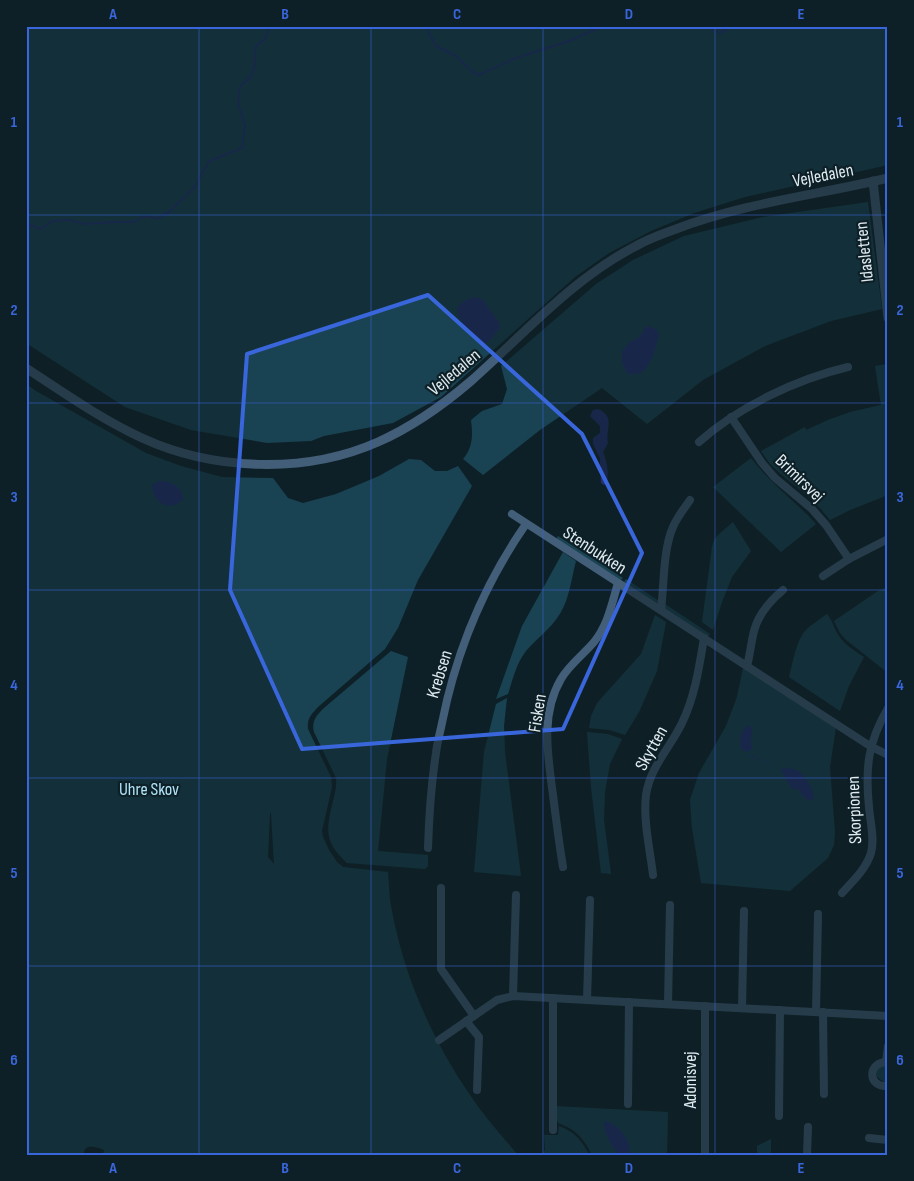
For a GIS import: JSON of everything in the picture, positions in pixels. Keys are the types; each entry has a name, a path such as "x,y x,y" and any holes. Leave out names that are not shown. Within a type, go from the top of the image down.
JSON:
{"street":[{"name":"Vejledalen","path":"26,368 117,426 144,439 185,454 244,464 277,465 330,457 377,442 428,415 472,380 575,286 606,263 637,245 700,220 735,210 888,178"},
{"name":"Idasletten","path":"873,181 888,318"},
{"path":"699,442 732,417 756,403 822,374 848,367"},
{"name":"Brimirsvej","path":"732,417 762,463 775,478 812,509 826,525 849,559"},
{"path":"661,610 667,548 672,529 690,500"},
{"name":"Stenbukken","path":"512,514 870,746 888,755"},
{"name":"Krebsen","path":"428,848 430,805 436,751 448,691 472,621 493,579 526,524"},
{"path":"823,576 849,559 888,539"},
{"name":"Fisken","path":"562,867 547,750 549,709 561,677 595,642 604,627 618,583"},
{"path":"747,666 754,630 761,615 770,603 784,590"},
{"name":"Skytten","path":"653,875 645,812 646,794 657,762 680,726 690,705 697,682 704,638"},
{"path":"870,746 881,719 888,708"},
{"name":"Skorpionen","path":"842,893 861,872 871,851 872,839 867,792 867,767 870,746"},
{"path":"441,888 441,968 474,1016"},
{"path":"514,996 516,895"},
{"path":"587,1000 590,900"},
{"path":"668,1004 670,905"},
{"path":"742,1008 744,910"},
{"path":"818,914 819,1012 824,1094"},
{"path":"439,1040 497,1000 514,996 888,1016"},
{"path":"553,998 553,1130"},
{"path":"628,1002 628,1104"},
{"name":"Adonisvej","path":"705,1006 705,1155"},
{"path":"779,1116 780,1010"},
{"path":"466,1021 479,1037 477,1090"},
{"path":"888,1046 887,1062 876,1065 872,1072 874,1080 879,1085 882,1087 888,1086"},
{"path":"807,1155 808,1127"},
{"path":"869,1138 888,1140"}],"highlighted area":[{"path":"428,295 582,434 642,553 563,729 302,749 230,590 247,354"}],"green space":[{"path":"26,26 888,26 888,165 745,197 694,213 651,231 609,253 575,277 441,397 393,423 324,436 311,441 267,443 191,430 125,407 26,343"},
{"path":"868,202 882,309 831,321 765,346 703,380 647,424 602,388 540,430 483,475 463,459 472,441 471,420 482,411 502,404 507,389 501,366 596,284 633,260 684,236 763,217"},
{"path":"888,364 888,495 830,520 810,498 770,464 761,451 805,427 806,430 850,412 881,405 875,366"},
{"name":"Uhre Skov","path":"26,384 146,453 181,466 222,477 273,478 288,498 303,503 336,494 379,476 409,459 421,460 435,471 447,471 458,466 472,486 418,580 398,628 385,649 318,707 309,719 308,729 331,777 332,787 322,831 329,850 343,867 388,872 389,893 396,931 420,1005 443,1051 475,1103 518,1155 103,1155 104,1150 88,1147 83,1155 26,1155","holes":["271,813 274,864 268,857"]},
{"path":"751,458 766,476 816,524 781,552 713,487"},
{"path":"733,522 751,551 732,577 713,630 702,622 712,547 718,535"},
{"path":"558,536 623,578 621,580 556,539"},
{"path":"563,552 576,561 561,613 552,625 526,651 515,672 508,694 496,699 522,626"},
{"path":"626,579 659,601 659,603 657,604 624,582"},
{"path":"888,587 888,673 845,639 834,621 878,591"},
{"path":"665,604 710,634 708,637 665,609"},
{"path":"827,614 841,639 850,648 864,657 849,686 840,711 789,677 803,633"},
{"path":"655,615 666,622 657,671 639,712 625,735 609,730 589,728 591,716 597,703 641,654"},
{"path":"391,651 408,657 387,759 378,851 428,855 428,866 425,869 347,863 334,849 329,835 328,828 336,789 336,778 314,732 314,721 324,708"},
{"path":"743,668 836,727 830,767 835,833 834,845 828,858 790,891 701,883 692,828 690,800 699,773 726,726 737,697"},
{"path":"507,698 504,726 505,752 521,876 474,872 484,752 496,704"},
{"path":"587,732 608,734 622,739 610,764 605,792 604,820 611,874 601,873"},
{"path":"884,1065 888,1066 888,1081 884,1082 877,1077 876,1073"},
{"path":"554,1106 668,1112 667,1155 592,1155 586,1144 575,1132 558,1123 558,1121 554,1122"},
{"path":"559,1126 577,1137 590,1155 540,1155 545,1150 544,1135 558,1135"},
{"path":"771,1139 771,1155 757,1155 757,1146"}],"shaded area":[{"path":"476,297 483,300 499,322 500,328 484,344 477,341 457,313 458,307 462,303 467,299"},
{"path":"649,326 657,330 659,335 650,363 641,373 627,373 622,363 622,351"},
{"path":"598,409 607,416 609,424 608,443 603,452 608,471 607,483 604,485 601,483 600,458 593,444 593,438 600,433 600,426 590,416 593,410"},
{"path":"159,481 168,482 179,488 183,500 172,506 158,501 152,485"},
{"path":"747,726 750,726 752,730 752,748 748,752 742,750 740,743 742,731"},
{"path":"749,754 780,769 750,756"},
{"path":"780,769 793,769 800,772 810,787 814,798 807,800 798,789 792,789"},
{"path":"607,1121 624,1134 629,1144 630,1155 618,1155 605,1131 604,1122"}],"waterway":[{"path":"26,223 40,229 53,221 69,220 85,224 134,222 143,216 156,219 169,212 194,188 209,161 242,148 245,126 238,103 240,87 251,76 254,68 256,46 265,39 270,26"},
{"path":"425,26 436,46 456,56 473,72 479,75 516,58 572,40 603,26"},
{"path":"708,26 720,33 733,26"}]}
